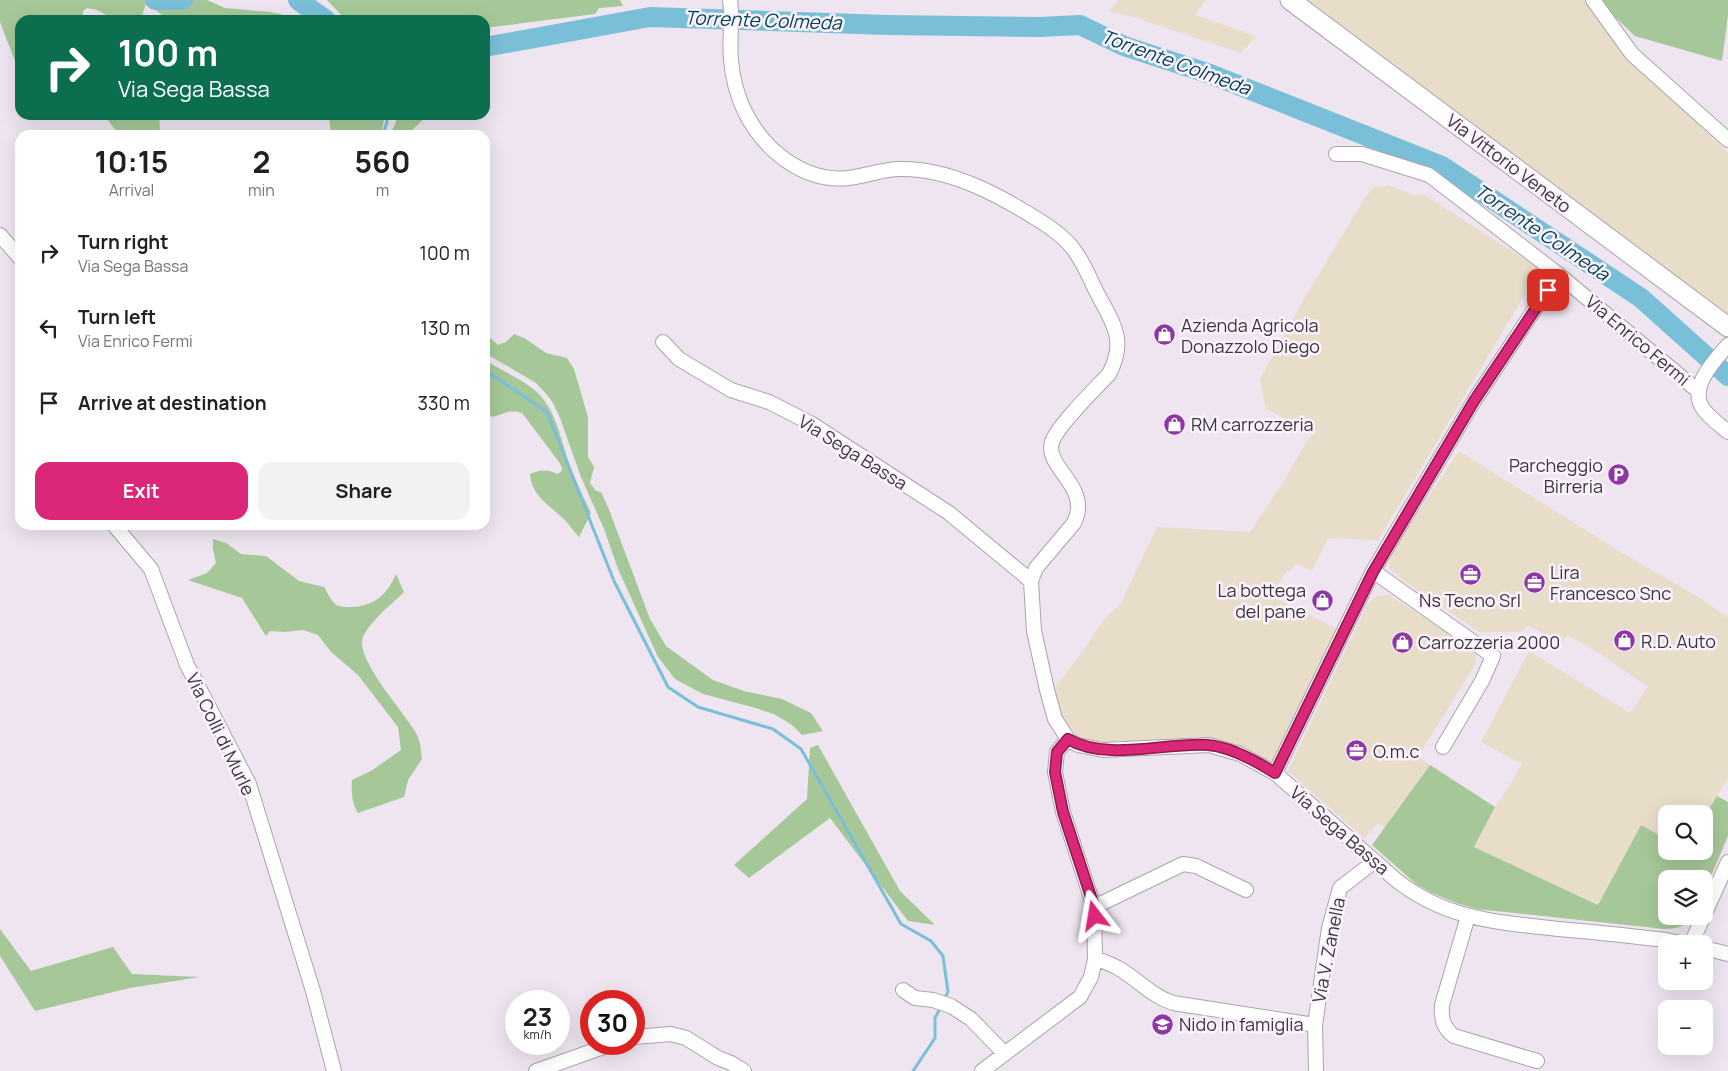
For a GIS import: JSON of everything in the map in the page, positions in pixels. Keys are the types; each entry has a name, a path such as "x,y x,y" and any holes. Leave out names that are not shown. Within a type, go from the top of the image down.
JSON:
{"main road":[{"name":"Via Vittorio Veneto","path":"1290,0 1728,327"}],"street":[{"path":"730,0 731,60 734,84 742,109 766,143 780,156 808,173 833,178 849,178 900,169 916,170 970,183 1013,204 1052,229 1074,250 1113,323 1117,339 1118,353 1109,374 1058,430 1052,440 1053,457 1076,493 1079,511 1074,523 1036,568 1031,581 1033,618 1041,663 1055,719 1068,739 1057,752 1055,772 1063,812 1094,906 1095,959 1091,977 1080,998 982,1071"},
{"path":"1593,0 1632,54 1728,140"},
{"name":"Via Enrico Fermi","path":"1336,154 1362,154 1429,175 1700,385"},
{"path":"0,235 15,252"},
{"path":"1275,773 1373,572 1474,401 1558,274"},
{"name":"Via Sega Bassa","path":"663,342 679,359 732,390 769,402 812,424 917,492 949,513 1031,581"},
{"path":"1727,347 1700,385 1702,408 1728,432"},
{"name":"Via Colli di Murle","path":"118,530 151,570 187,665 249,784 313,991 334,1071"},
{"path":"1373,572 1493,656 1482,681 1443,748"},
{"name":"Via Sega Bassa","path":"1068,739 1078,745 1103,750 1209,745 1240,754 1275,773 1415,894 1440,907 1468,916 1500,922 1658,939"},
{"name":"Via V. Zanella","path":"1316,1071 1315,1025 1329,928 1340,888 1375,861"},
{"path":"1696,935 1728,862"},
{"path":"1094,906 1183,864 1196,866 1246,890"},
{"path":"1468,916 1442,1005 1442,1018 1446,1028 1454,1036 1537,1061"},
{"path":"1713,950 1728,954"},
{"name":"Via V. Zanella","path":"1095,959 1127,972 1157,996 1173,1003 1315,1025"},
{"path":"902,990 915,998 933,1000 951,1006 971,1019 1005,1054"},
{"path":"645,1035 671,1034 686,1038 718,1058 744,1071"},
{"path":"536,1071 581,1055"}],"shaded area":[{"path":"1118,0 1206,0 1195,15 1256,36 1241,53 1131,16 1107,11"},
{"path":"1302,0 1593,0 1702,128 1728,153 1728,320"},
{"path":"1387,185 1416,196 1423,194 1540,269 1378,540 1328,538 1312,571 1296,564 1290,571 1287,571 1271,596 1337,629 1332,645 1273,763 1269,764 1230,747 1094,743 1083,739 1069,728 1061,718 1053,691 1104,619 1121,603 1157,527 1250,532 1284,481 1308,439 1314,434 1266,409 1260,379 1301,304 1366,196 1375,186 1384,187"},
{"path":"1459,451 1619,551 1703,600 1728,618 1728,779 1712,805 1658,805 1658,835 1641,825 1598,905 1474,847 1495,807 1522,764 1481,742 1529,651 1630,713 1648,687 1602,655 1567,635 1561,644 1528,625 1521,632 1479,632 1390,569 1390,554"},
{"path":"1389,595 1471,648 1476,655 1476,663 1418,757 1430,765 1386,828 1377,823 1365,839 1288,771 1367,605 1374,597"}],"green space":[{"path":"0,0 147,0 142,15 106,15 87,8 83,11 83,15 15,15 15,61 0,22"},
{"path":"156,0 207,0 225,8 285,15 162,15 154,9"},
{"path":"327,0 620,0 623,6 599,8 595,14 490,27 490,15 341,15"},
{"path":"1597,0 1728,0 1722,61 1635,36"},
{"path":"108,120 159,120 160,130 115,130"},
{"path":"330,120 384,120 382,130 330,130"},
{"path":"396,120 423,120 412,130 392,130"},
{"path":"514,334 526,339 546,353 567,358 574,369 588,417 588,457 594,467 590,483 596,491 601,492 608,507 650,619 666,646 713,680 744,691 782,699 811,713 823,731 802,735 792,725 774,714 703,694 675,679 658,657 618,569 604,529 581,477 553,403 536,383 490,356 490,338 498,345 506,342"},
{"path":"490,363 532,388 540,395 551,412 571,469 591,513 579,537 566,521 538,495 531,482 530,474 540,471 557,474 561,472 562,468 559,462 522,413 509,412 492,417 490,415"},
{"path":"213,539 226,543 241,554 266,556 299,581 324,587 334,602 340,606 351,607 373,602 384,593 396,574 404,592 366,631 362,646 373,671 416,733 419,742 422,759 408,780 404,797 358,813 352,797 352,780 371,771 401,750 398,727 358,675 331,652 318,635 303,630 270,631 266,636 242,598 188,580 207,573 216,563"},
{"path":"818,745 900,891 935,925 908,921 830,818 749,878 734,865 807,799 810,748"},
{"path":"1430,765 1495,807 1474,847 1598,905 1641,825 1658,835 1658,860 1713,860 1713,805 1711,805 1717,796 1728,802 1728,836 1713,872 1713,870 1658,870 1658,925 1685,925 1677,928 1664,929 1477,909 1432,893 1416,884 1372,845"},
{"path":"0,929 31,971 113,947 132,974 200,977 130,988 35,1011 0,956"}],"waterway":[{"name":"Torrente Colmeda","path":"155,0 183,0"},
{"name":"Torrente Colmeda","path":"298,0 319,15"},
{"name":"Torrente Colmeda","path":"490,46 650,17 887,25 1040,27 1080,25 1124,46 1210,74 1442,166 1641,298 1728,376"},
{"path":"385,130 387,120"},
{"path":"490,373 547,412 614,581 668,687 698,707 773,729 801,749 901,924 931,941 943,956 948,992 944,999"},
{"path":"913,1071 935,1038 935,1018 941,1007"}],"place":[{"name":"Azienda Agricola Donazzolo Diego","path":"1165,335"},
{"name":"RM carrozzeria","path":"1175,424"},
{"name":"Parcheggio Birreria","path":"1619,475"},
{"name":"Ns Tecno Srl","path":"1470,575"},
{"name":"Lira Francesco Snc","path":"1534,582"},
{"name":"La bottega del pane","path":"1322,600"},
{"name":"R.D. Auto","path":"1625,641"},
{"name":"Carrozzeria 2000","path":"1402,642"},
{"name":"O.m.c","path":"1357,751"},
{"name":"Nido in famiglia","path":"1163,1024"}],"route":[{"path":"1095,916 1094,906 1063,812 1055,772 1055,762 1060,746 1068,739 1078,745 1103,750 1209,745 1240,754 1275,773 1373,572 1474,401 1548,290"}]}
